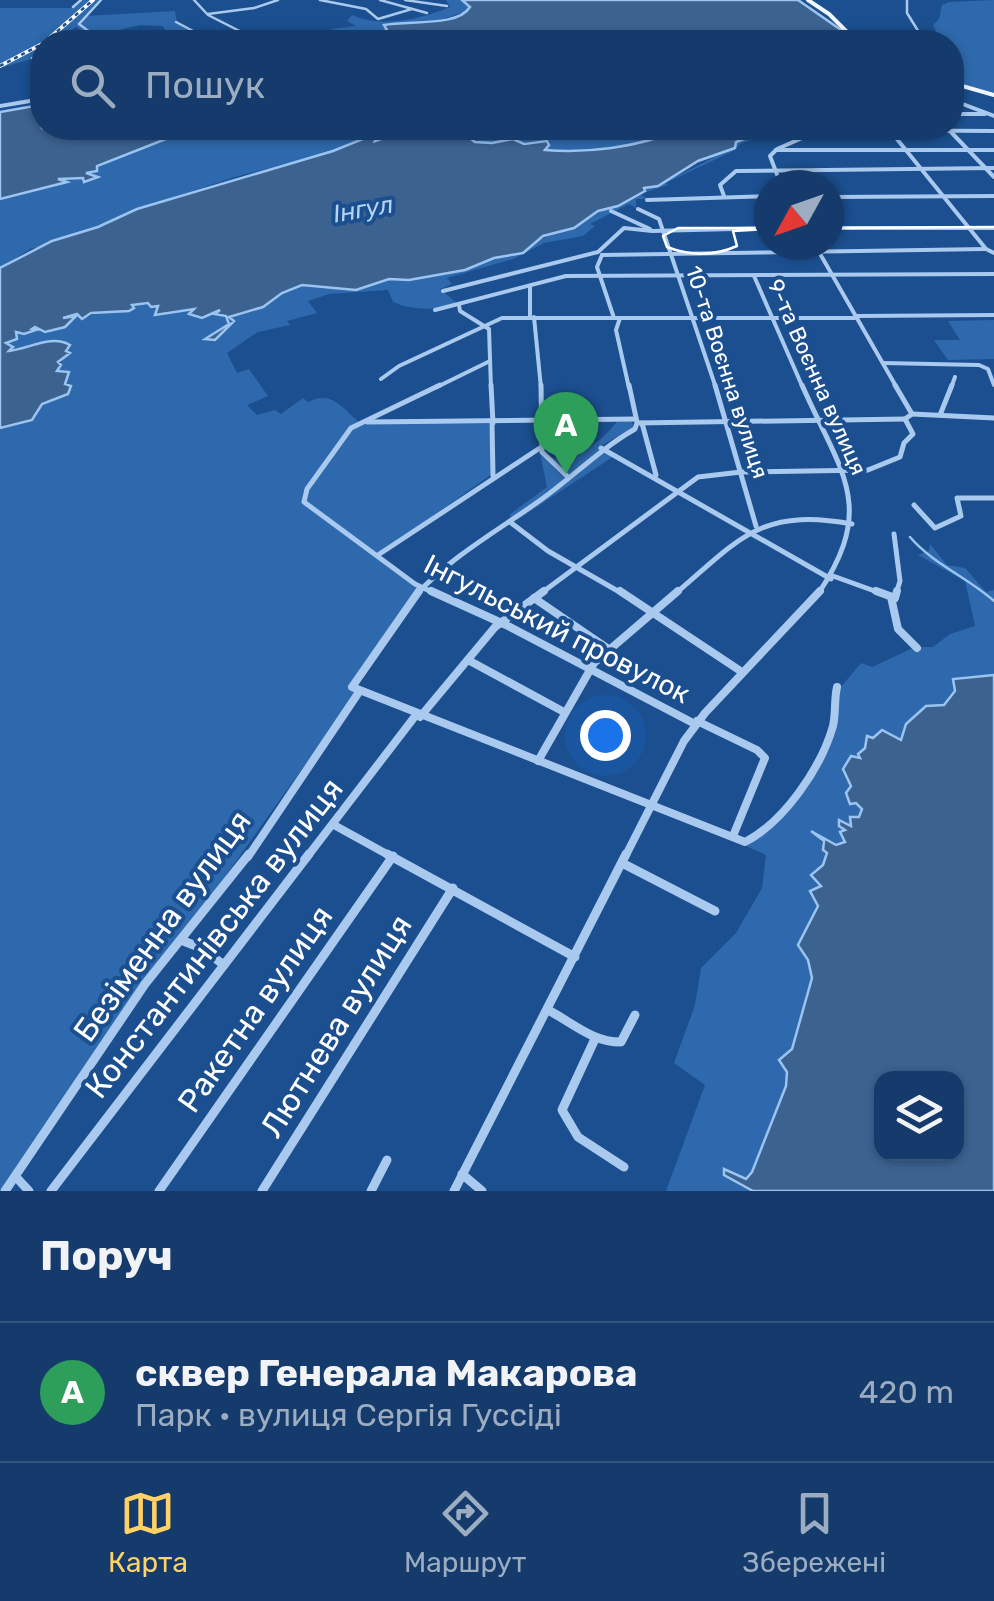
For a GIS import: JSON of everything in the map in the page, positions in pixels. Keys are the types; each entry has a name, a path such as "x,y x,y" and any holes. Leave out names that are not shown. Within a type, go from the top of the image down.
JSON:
{"main road":[{"path":"808,0 845,30"},
{"path":"964,87 994,94"}],"street":[{"path":"74,7 81,0"},
{"path":"87,30 78,23 101,0"},
{"path":"194,0 207,14 236,30"},
{"path":"241,0 250,9"},
{"path":"207,14 250,9 278,0"},
{"path":"320,0 366,9 378,19 412,9"},
{"path":"380,0 427,13"},
{"path":"405,0 447,6"},
{"path":"907,0 906,13 917,30"},
{"path":"366,9 388,1"},
{"path":"176,22 191,30"},
{"path":"0,106 30,101"},
{"path":"964,104 993,114"},
{"path":"964,114 993,114"},
{"path":"964,130 994,131"},
{"path":"774,169 770,154 798,140"},
{"path":"843,140 847,150"},
{"path":"898,140 968,228 991,250"},
{"path":"958,140 994,177"},
{"path":"776,150 994,150"},
{"path":"724,196 720,185 736,170 994,168"},
{"path":"646,200 754,196"},
{"path":"844,196 994,196"},
{"path":"638,209 659,218 662,229"},
{"path":"611,211 649,229 754,228"},
{"path":"656,476 638,422 616,330 617,318 597,267 600,254 624,228 662,229"},
{"path":"844,228 994,228"},
{"name":"10-та Воєнна вулиця","path":"662,229 728,422 756,526"},
{"path":"844,248 991,250"},
{"path":"443,291 600,254 754,250"},
{"path":"822,260 912,414"},
{"path":"435,310 566,276 994,274"},
{"name":"9-та Воєнна вулиця","path":"754,276 849,491 854,510 852,524"},
{"path":"530,287 543,421 542,452 567,476"},
{"path":"460,306 460,311 490,329 493,478"},
{"path":"381,379 407,362 461,340 480,324 497,319 994,315"},
{"path":"304,502 307,489 348,432 490,360"},
{"path":"883,363 979,364 988,369 994,385"},
{"path":"940,415 955,377"},
{"path":"365,422 728,422 905,419 912,414 994,418"},
{"name":"Константинівська вулиця","path":"51,1191 418,716 500,624 704,475 868,470 900,458 905,440 913,434 905,419"},
{"name":"Безіменна вулиця","path":"5,1191 145,984 182,940 199,912 246,859 424,587 439,570 510,522 601,448 635,429 638,422"},
{"path":"378,555 543,446"},
{"path":"601,448 832,578 891,597 898,596 900,581 894,534"},
{"path":"554,465 577,468"},
{"path":"914,505 934,528 961,516 957,498 994,498"},
{"name":"Інгульський провулок","path":"304,502 424,587 758,750 765,758 733,836"},
{"path":"454,1191 696,722 832,578 852,524 794,521 756,526 590,670 538,761"},
{"path":"510,522 548,552 577,566 742,672"},
{"path":"891,597 898,629 917,648"},
{"path":"534,598 610,650"},
{"path":"468,660 564,712"},
{"path":"355,689 745,842 760,834 806,780 833,727 832,701 838,686"},
{"path":"334,825 575,957"},
{"name":"Ракетна вулиця","path":"159,1191 393,856"},
{"path":"622,864 715,911"},
{"name":"Лютнева вулиця","path":"262,1191 453,888"},
{"path":"182,940 224,965"},
{"path":"548,1010 594,1040 621,1042 635,1015"},
{"path":"594,1040 562,1110 564,1121 571,1132 624,1167"},
{"path":"371,1191 387,1160"},
{"path":"462,1174 482,1191"},
{"path":"16,1176 29,1191"}],"shaded area":[{"path":"83,0 100,0 85,16 175,11 177,23 190,30 140,25 119,30 30,30 30,59 0,68 0,8 73,8"},
{"path":"446,0 462,0 471,10 437,21 387,25 383,30 330,29 356,26 347,21 352,15 375,21 400,21 450,7"},
{"path":"994,0 994,94 964,84 964,30 935,30 933,25 939,19 942,5"},
{"path":"163,140 360,140 137,209 98,227 56,239 46,247 32,248 0,268 0,199 61,182 26,187 59,179 92,180 97,175 86,174 111,159"},
{"path":"477,140 648,140 578,151 544,150 550,143 547,141"},
{"path":"751,140 668,185 640,194 648,199 636,199 636,208 629,204 590,224 595,226 583,236 544,243 513,259 447,278 452,284 440,289 458,304 409,307 393,302 388,290 329,294 308,301 317,313 287,321 290,325 258,332 227,353 237,373 249,369 268,396 247,405 257,415 275,410 281,414 303,398 308,402 324,398 336,402 359,422 489,424 492,474 375,557 418,587 355,695 0,1191 0,428 35,415 42,404 68,394 65,384 69,373 57,371 70,346 49,342 10,352 7,351 12,347 5,343 13,341 20,330 25,334 35,327 65,327 74,315 62,318 74,313 83,319 101,311 134,309 132,305 158,305 157,312 194,309 189,313 205,318 210,311 219,309 217,313 232,324 228,317 261,308 298,285 357,289 461,268 554,234 734,148 736,142"},
{"path":"994,320 994,359 948,360 934,340 960,340 948,321"},
{"path":"618,420 631,420 634,427 599,447 614,456 517,520 509,515 547,487 540,453 550,457 572,456 593,445"},
{"path":"930,544 947,565 965,568 986,592 994,590 994,675 967,676 944,705 925,706 906,724 901,741 873,739 857,760 850,757 843,769 862,809 852,826 844,821 845,842 836,845 814,832 822,842 825,871 818,904 798,945 808,960 812,977 786,1086 752,1172 746,1179 725,1170 724,1175 753,1191 666,1191 705,1085 674,1063 695,1005 701,968 736,933 762,888 766,855 744,845 784,806 817,757 831,723 836,685 841,687 861,663 872,667 915,647 933,647 950,634 975,626 965,581 918,555 929,551"}],"water":[{"path":"462,0 798,0 841,30 387,30 384,25 455,18 470,7"},
{"path":"30,107 30,140 163,140 86,173 98,177 84,182 83,178 58,179 67,182 0,199 0,112"},
{"name":"Інгул","path":"360,140 515,140 524,144 547,141 545,150 577,151 647,140 741,140 735,148 698,161 618,206 598,211 574,228 543,236 523,253 494,258 465,270 409,280 389,279 356,290 302,285 263,307 229,317 234,321 215,340 205,339 229,324 226,316 215,314 220,310 202,318 189,314 194,309 155,315 158,306 148,303 132,305 134,308 129,311 91,313 82,319 77,314 63,318 76,316 65,327 45,332 35,327 32,329 36,330 24,334 16,332 17,339 6,343 13,347 9,351 55,341 70,345 66,351 70,353 58,362 61,365 57,371 69,372 65,384 71,386 68,394 42,404 32,420 0,428 0,268 52,241 98,227 137,209"},
{"path":"994,675 994,1191 753,1191 724,1175 724,1169 746,1179 752,1172 786,1086 787,1072 779,1060 792,1049 812,978 808,960 798,945 818,906 810,891 821,886 811,875 823,865 827,853 823,850 824,841 811,831 836,845 845,842 840,832 845,830 839,826 839,820 851,826 850,817 859,817 862,809 856,803 850,804 846,793 851,786 843,769 851,756 860,758 858,754 865,748 867,736 873,738 882,730 901,740 906,724 926,706 944,705 955,691 953,679"}],"waterway":[{"path":"910,537 994,601"}],"tram line":[{"path":"844,228 994,227"},
{"path":"754,228 678,228 663,236 667,247 711,253 737,246 733,231 754,230"}],"railway":[{"path":"59,30 93,0"},
{"path":"0,66 30,50"}],"place":[{"name":"сквер Генерала Макарова","path":"566,474"}]}
